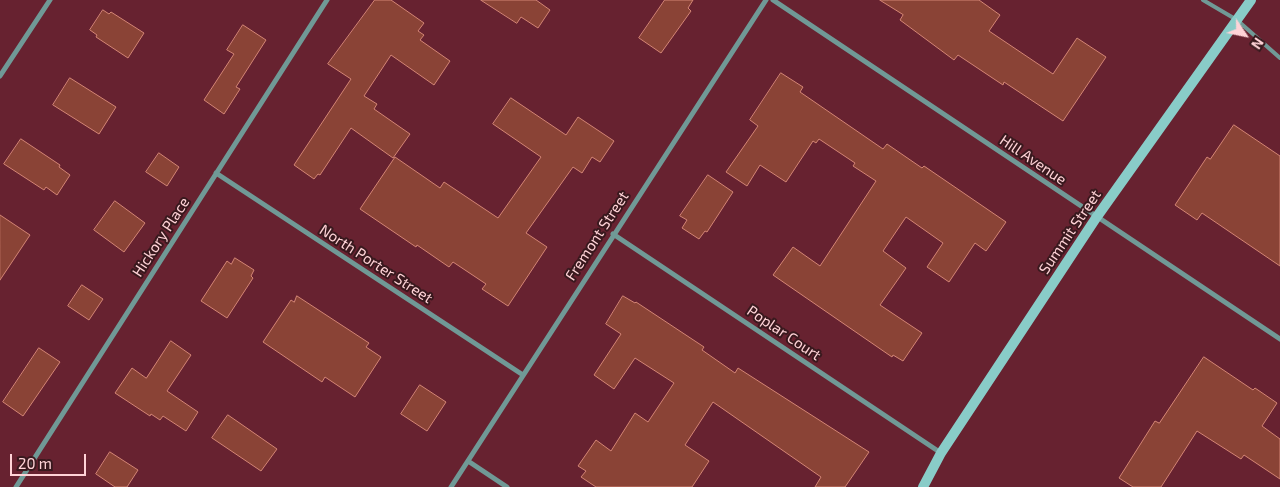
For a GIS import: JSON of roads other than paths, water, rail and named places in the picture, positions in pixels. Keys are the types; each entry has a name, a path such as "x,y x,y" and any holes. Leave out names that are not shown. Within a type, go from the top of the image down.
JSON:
{"main road":[{"name":"Summit Street","path":"923,487 941,453 1096,218 1251,0"}],"street":[{"path":"0,76 50,0"},
{"name":"Hickory Place","path":"16,487 327,0"},
{"name":"Fremont Street","path":"451,487 766,0"},
{"name":"Hill Avenue","path":"773,0 1096,218 1280,339"},
{"name":"North Porter Street","path":"216,174 523,375"},
{"name":"Poplar Court","path":"613,234 941,453"},
{"path":"468,460 507,487"}],"lane":[{"path":"1204,0 1237,20 1280,58"}]}
